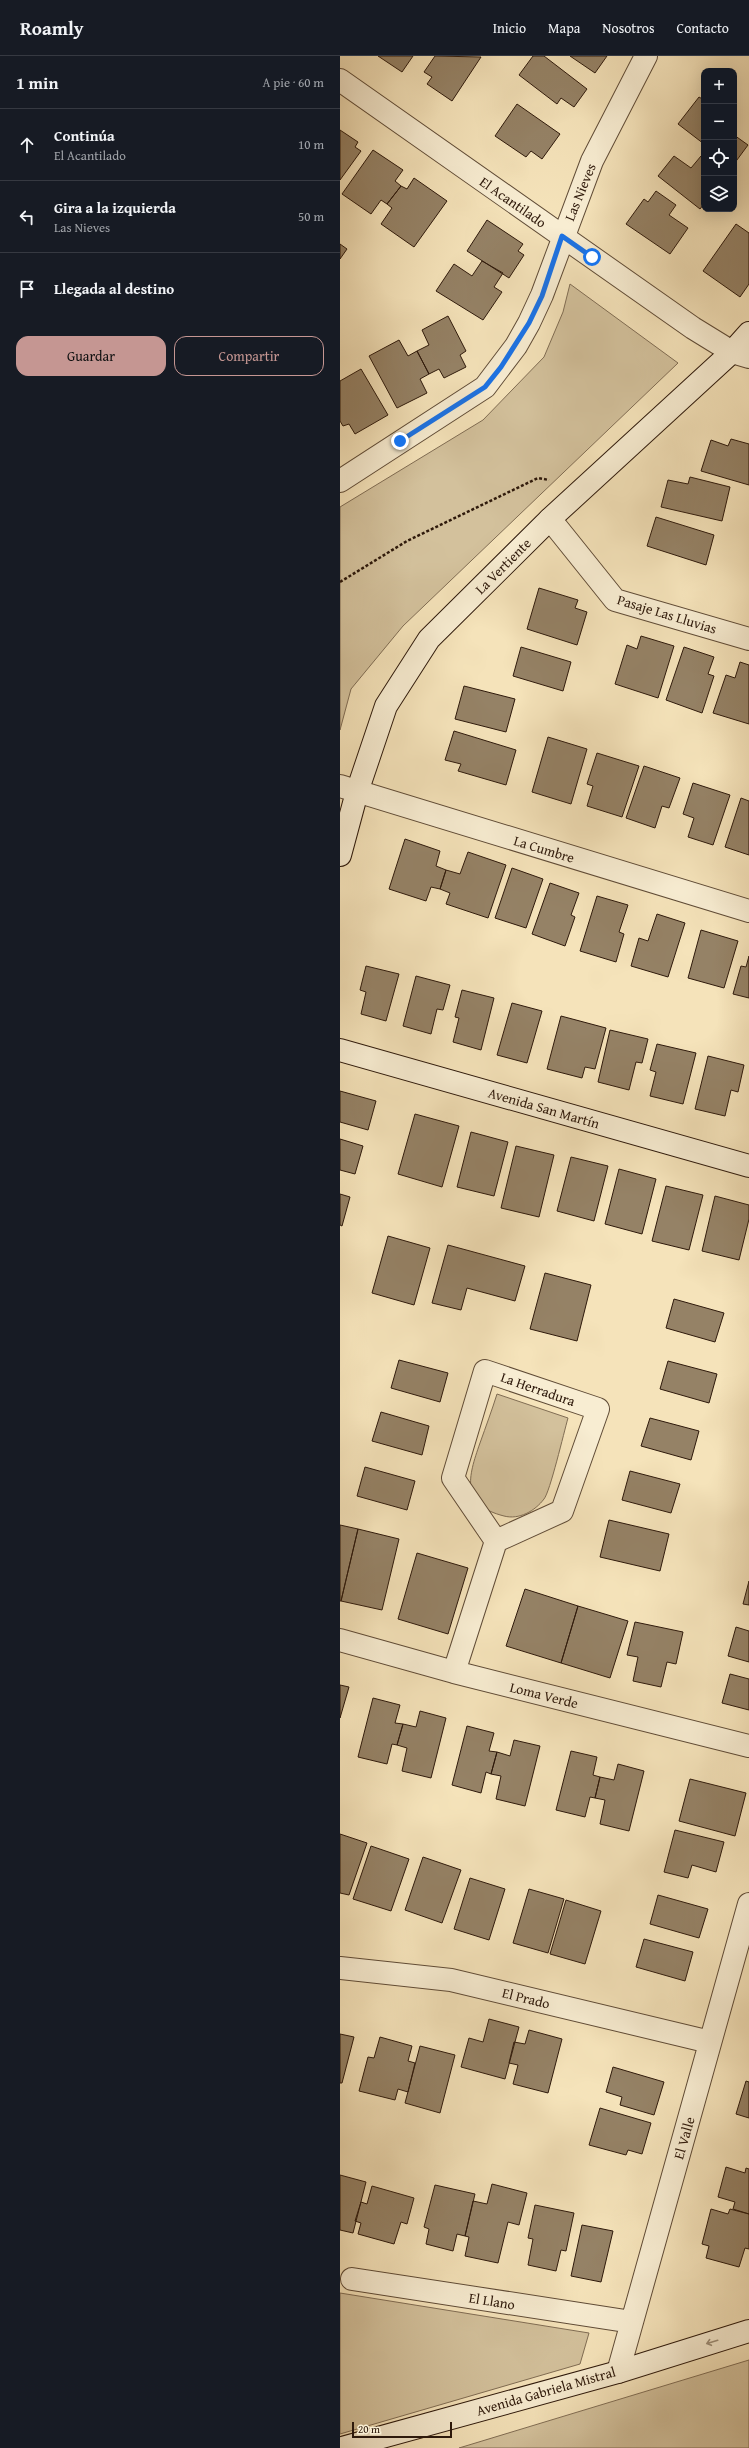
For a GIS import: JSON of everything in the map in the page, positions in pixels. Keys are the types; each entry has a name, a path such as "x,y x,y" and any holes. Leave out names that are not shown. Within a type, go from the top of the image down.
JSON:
{"street":[{"name":"Las Nieves","path":"340,481 485,387 516,346 542,296 562,236 592,161 646,56"},
{"name":"El Acantilado","path":"340,80 693,328 741,355"},
{"name":"La Vertiente","path":"340,855 349,789 386,706 429,639 550,519 584,488 741,355 749,333"},
{"name":"Pasaje Las Lluvias","path":"550,519 615,600 749,639"},
{"name":"La Cumbre","path":"349,789 749,911"},
{"name":"Avenida San Martín","path":"340,1050 749,1166"},
{"name":"La Herradura","path":"485,1371 598,1409 562,1511 496,1541 453,1478 485,1371"},
{"path":"454,1672 496,1541"},
{"name":"Loma Verde","path":"340,1640 454,1672 749,1746"},
{"name":"El Valle","path":"618,2372 749,1904"},
{"name":"El Prado","path":"340,1968 451,1980 710,2042"},
{"name":"El Llano","path":"352,2279 632,2322"},
{"name":"Avenida Gabriela Mistral","path":"342,2448 618,2372 749,2331"}],"path":[{"path":"340,582 406,541 538,478 584,488"}],"shaded area":[{"path":"570,284 678,363 403,626 351,689 340,730 340,507 483,420 544,357 563,312"},
{"path":"497,1394 568,1418 547,1494 536,1507 521,1516 510,1517 490,1511 480,1505 474,1497 471,1488 472,1467"},
{"path":"340,2293 589,2333 580,2364 340,2434"},
{"path":"749,2360 749,2448 459,2448"}],"building":[{"path":"378,56 413,56 402,72"},
{"path":"435,56 481,57 452,101 427,84 432,77 424,72"},
{"path":"533,56 544,56 587,89 574,107 561,98 557,104 519,75"},
{"path":"570,56 607,56 595,73"},
{"path":"699,97 701,98 701,142 678,124"},
{"path":"517,104 560,134 542,159 531,151 526,157 495,136"},
{"path":"340,130 358,142 355,147 361,151 340,180"},
{"path":"737,137 748,145 737,160"},
{"path":"373,150 403,170 395,181 401,186 387,204 381,200 371,214 342,194"},
{"path":"674,156 691,168 701,156 701,208 700,209 658,176"},
{"path":"414,178 447,201 414,247 381,224 392,208 387,204 401,186 407,189"},
{"path":"656,191 676,205 669,215 688,228 670,254 626,224 644,199 648,202"},
{"path":"487,220 523,244 518,251 524,255 509,278 467,251"},
{"path":"736,224 749,233 749,284 740,297 703,271"},
{"path":"340,244 347,249 340,259"},
{"path":"482,261 503,273 494,287 502,292 483,320 436,291 454,264 472,276"},
{"path":"448,316 466,351 460,355 466,367 444,378 439,369 429,374 417,351 429,345 422,330"},
{"path":"399,340 408,356 417,351 429,374 420,379 427,393 397,408 369,356"},
{"path":"361,369 388,415 355,434 349,424 343,426 340,421 340,381"},
{"path":"731,439 749,444 749,485 701,471 711,440 728,446"},
{"path":"690,477 730,487 722,521 661,507 668,480 688,484"},
{"path":"656,517 714,535 706,565 647,546"},
{"path":"539,588 578,600 575,608 587,612 577,645 527,629"},
{"path":"641,636 674,646 658,698 615,684 627,645 637,649"},
{"path":"521,647 571,662 563,691 513,676"},
{"path":"684,647 714,657 708,674 714,676 702,713 666,700"},
{"path":"740,662 749,665 749,724 713,713 726,675 735,678"},
{"path":"464,686 515,699 506,732 455,719"},
{"path":"454,731 516,750 506,785 458,771 461,764 445,760"},
{"path":"548,737 587,749 571,804 532,792"},
{"path":"597,753 639,766 622,817 587,806 593,786 587,784"},
{"path":"644,766 680,778 669,808 662,806 655,828 626,818"},
{"path":"693,783 730,795 713,845 688,837 694,818 683,814"},
{"path":"741,798 749,801 749,855 725,847"},
{"path":"405,839 440,851 436,866 446,870 440,889 431,887 426,901 389,889"},
{"path":"468,852 506,865 488,918 446,904 450,893 440,889 446,870 460,874"},
{"path":"512,868 543,879 526,928 495,918"},
{"path":"550,883 579,893 571,915 575,917 565,946 532,934"},
{"path":"597,896 628,905 619,932 624,934 616,962 580,951"},
{"path":"657,914 685,923 668,977 631,966 639,938 648,941"},
{"path":"701,930 738,941 724,988 688,978"},
{"path":"749,956 749,998 733,994 741,966 746,967"},
{"path":"366,966 399,974 386,1021 361,1014 366,992 360,990"},
{"path":"416,976 450,985 443,1010 437,1009 431,1034 403,1026"},
{"path":"462,990 494,998 481,1050 453,1042 459,1018 455,1017"},
{"path":"512,1003 542,1011 527,1063 497,1055"},
{"path":"561,1016 606,1028 595,1069 585,1067 582,1078 547,1069"},
{"path":"610,1030 648,1039 642,1063 636,1062 629,1090 598,1082"},
{"path":"657,1044 696,1053 683,1104 650,1096 656,1072 650,1070"},
{"path":"708,1056 744,1065 738,1092 731,1090 725,1116 695,1109"},
{"path":"340,1091 376,1101 368,1130 340,1122"},
{"path":"415,1114 459,1126 442,1187 398,1174"},
{"path":"471,1132 508,1142 494,1196 457,1187"},
{"path":"340,1139 363,1146 355,1174 340,1170"},
{"path":"516,1146 554,1155 539,1217 501,1208"},
{"path":"571,1157 608,1166 594,1221 557,1211"},
{"path":"619,1169 656,1179 642,1234 605,1224"},
{"path":"666,1186 703,1195 689,1250 652,1241"},
{"path":"340,1194 350,1197 342,1226 340,1225"},
{"path":"715,1196 749,1205 749,1219 739,1260 702,1251"},
{"path":"388,1236 430,1248 414,1305 372,1293"},
{"path":"448,1245 525,1266 515,1301 467,1288 461,1310 432,1303"},
{"path":"545,1273 591,1285 577,1341 530,1329"},
{"path":"674,1299 724,1313 715,1342 666,1328"},
{"path":"399,1360 448,1373 440,1402 391,1388"},
{"path":"668,1361 717,1374 709,1403 660,1389"},
{"path":"381,1412 429,1426 422,1455 372,1441"},
{"path":"650,1418 699,1431 691,1460 641,1446"},
{"path":"365,1467 415,1481 407,1510 357,1496"},
{"path":"630,1471 680,1484 671,1513 622,1500"},
{"path":"609,1520 669,1534 660,1571 600,1557"},
{"path":"340,1525 358,1529 341,1601 340,1601"},
{"path":"358,1529 399,1539 382,1610 341,1601"},
{"path":"417,1553 468,1568 448,1634 398,1619"},
{"path":"749,1581 749,1605 743,1604"},
{"path":"525,1589 578,1606 561,1663 506,1646"},
{"path":"578,1606 628,1621 610,1678 561,1663"},
{"path":"635,1622 683,1632 676,1664 667,1662 661,1687 633,1681 638,1657 627,1655"},
{"path":"736,1627 749,1631 749,1662 728,1656"},
{"path":"730,1674 749,1679 749,1710 722,1703"},
{"path":"340,1685 349,1687 340,1718"},
{"path":"373,1698 400,1705 395,1723 403,1724 397,1745 392,1744 387,1764 358,1757"},
{"path":"420,1711 446,1718 431,1778 402,1771 407,1748 397,1745 403,1724 416,1727"},
{"path":"467,1726 494,1733 489,1751 497,1752 491,1774 486,1772 481,1793 452,1785"},
{"path":"514,1740 540,1746 525,1806 496,1799 501,1776 491,1774 497,1752 510,1756"},
{"path":"571,1751 597,1757 593,1775 600,1777 595,1798 590,1797 585,1817 556,1810"},
{"path":"618,1764 644,1771 629,1831 600,1824 605,1800 595,1798 600,1777 614,1780"},
{"path":"690,1779 746,1793 735,1836 679,1821"},
{"path":"675,1830 724,1842 716,1872 692,1865 688,1878 664,1872"},
{"path":"340,1834 367,1843 349,1895 340,1893"},
{"path":"371,1846 409,1859 391,1911 353,1899"},
{"path":"423,1857 461,1870 442,1923 405,1910"},
{"path":"470,1878 505,1889 489,1940 454,1929"},
{"path":"529,1889 564,1899 548,1953 513,1943"},
{"path":"658,1895 708,1909 699,1938 650,1924"},
{"path":"566,1900 601,1911 585,1964 550,1954"},
{"path":"644,1939 693,1952 685,1981 636,1967"},
{"path":"489,2019 519,2027 505,2079 461,2067 469,2038 483,2042"},
{"path":"529,2030 562,2039 548,2093 513,2084 518,2065 509,2063 514,2042 525,2044"},
{"path":"340,2034 354,2037 342,2083 340,2083"},
{"path":"380,2037 412,2046 408,2061 415,2063 408,2092 398,2089 395,2100 359,2091 368,2057 374,2058"},
{"path":"420,2046 455,2055 440,2113 405,2103"},
{"path":"613,2067 664,2082 654,2115 620,2105 622,2097 606,2092"},
{"path":"746,2081 749,2082 749,2118 736,2114"},
{"path":"600,2108 651,2123 642,2154 628,2150 626,2155 589,2145"},
{"path":"726,2167 745,2173 746,2168 749,2169 749,2214 733,2209 735,2202 718,2197"},
{"path":"340,2175 366,2182 353,2233 340,2230"},
{"path":"492,2184 527,2193 519,2225 508,2222 498,2263 465,2256 469,2237 465,2236 473,2201 487,2204"},
{"path":"435,2185 475,2194 465,2236 457,2234 453,2251 426,2244 429,2229 424,2227"},
{"path":"372,2186 414,2198 407,2224 401,2222 394,2244 358,2234 361,2223 355,2221 361,2202 367,2204"},
{"path":"535,2205 574,2213 566,2251 561,2250 556,2271 528,2265 533,2239 528,2238"},
{"path":"711,2209 728,2214 730,2209 749,2214 749,2249 745,2248 739,2267 706,2258 709,2246 702,2244"},
{"path":"582,2225 613,2231 601,2282 571,2276"}],"route":[{"path":"400,441 485,387 501,367 516,346 542,296 562,236 592,257"}]}
